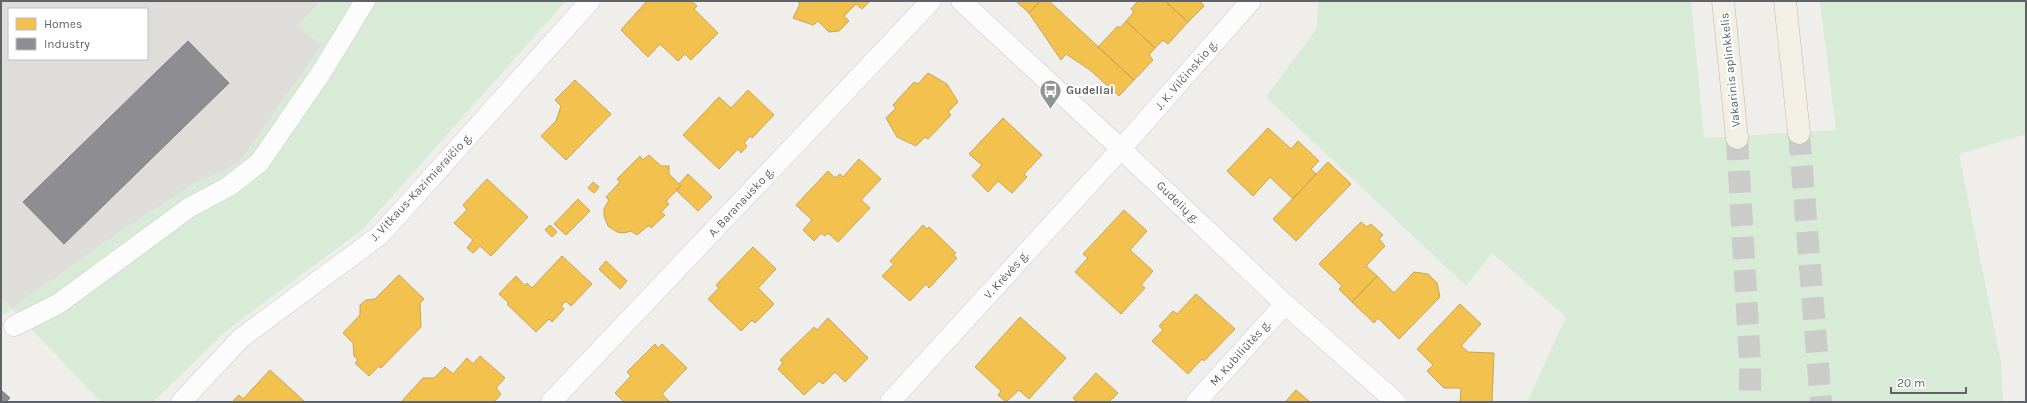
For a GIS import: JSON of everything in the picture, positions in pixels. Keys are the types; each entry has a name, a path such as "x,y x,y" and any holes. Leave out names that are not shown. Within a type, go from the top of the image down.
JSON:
{"highway":[{"name":"Vakarinis aplinkkelis","path":"1723,1 1737,138"},
{"path":"1785,1 1799,134"}],"street":[{"path":"14,326 58,304 190,207 228,187 259,163 321,73 365,1"},
{"name":"J. Vitkaus-Kazimieraičio g.","path":"181,402 241,338 380,235 590,1"},
{"name":"A. Baranausko g.","path":"552,402 931,1"},
{"name":"Gudelių g.","path":"961,1 1121,148 1285,304 1396,402"},
{"name":"J. K. Vilčinskio g.","path":"1121,148 1252,1"},
{"name":"V. Krėvės g.","path":"890,402 1121,148"},
{"name":"M. Kubiliūtės g.","path":"1196,402 1285,304"}],"shaded area":[{"path":"1,1 321,1 298,26 322,45 239,163 193,184 102,244 12,309 1,298"}],"green space":[{"path":"321,1 566,1 363,229 227,330 153,402 101,402 12,309 1,317 1,298 12,308 102,244 193,184 239,163 322,45 298,26"},
{"path":"1318,1 1691,1 1704,138 1836,130 1820,1 2026,1 2026,134 1959,154 2001,362 2003,402 1527,402 1566,317 1492,253 1466,286 1266,97 1317,28"}],"building: Homes":[{"path":"647,1 692,1 697,6 694,9 718,33 691,60 685,54 678,61 660,44 648,57 621,30"},
{"path":"797,1 870,1 862,9 856,4 844,16 849,21 839,31 829,32 818,21 813,25 793,18 800,4"},
{"path":"1016,1 1040,1 1029,13"},
{"path":"1040,1 1049,1 1134,80 1119,96 1090,70 1066,54 1061,60 1029,13"},
{"path":"1138,1 1165,1 1188,22 1168,44 1163,40 1155,48 1126,21 1134,12 1131,9"},
{"path":"1165,1 1200,1 1204,6 1188,22"},
{"path":"1126,21 1155,48 1149,55 1153,60 1134,80 1098,47 1118,26 1120,28"},
{"path":"928,73 947,84 958,102 948,112 951,115 928,139 925,137 916,146 897,137 886,118 896,108 893,105 914,82 918,84"},
{"path":"575,80 611,114 566,160 541,136 556,121 561,106 555,100"},
{"path":"748,90 774,115 752,138 750,136 744,143 747,146 741,153 738,149 719,169 683,135 719,97 731,108"},
{"path":"1003,118 1042,155 1024,174 1027,177 1012,193 998,181 988,192 972,176 982,165 969,154"},
{"path":"1268,128 1291,149 1298,141 1319,161 1311,169 1316,174 1293,199 1270,177 1253,196 1227,171"},
{"path":"649,155 661,166 669,166 669,174 681,186 666,201 669,204 661,212 665,215 651,228 649,225 637,235 631,231 624,233 617,232 608,226 604,216 604,209 609,200 606,197 620,182 617,179 640,156 643,160"},
{"path":"859,159 881,179 861,200 870,208 838,242 828,233 825,236 821,233 814,241 803,230 812,220 796,205 828,171 835,178 840,174 843,177"},
{"path":"1328,162 1351,184 1296,241 1273,219"},
{"path":"688,174 712,197 698,211 676,190 681,186 679,184"},
{"path":"487,179 528,217 491,256 480,246 473,253 467,248 473,240 454,223 467,210 463,205"},
{"path":"593,182 599,187 594,193 588,188"},
{"path":"578,199 590,211 566,235 554,224"},
{"path":"1124,210 1147,231 1130,250 1153,271 1141,285 1145,288 1121,314 1075,272 1088,258 1083,254"},
{"path":"1361,222 1367,227 1371,224 1383,235 1379,239 1385,246 1366,266 1377,276 1352,302 1339,289 1342,286 1319,264"},
{"path":"550,225 557,232 552,237 545,230"},
{"path":"923,225 927,229 929,227 956,253 953,255 957,258 929,288 926,284 910,301 882,276 894,264 890,261"},
{"path":"753,247 776,269 758,288 774,304 755,323 752,320 741,331 708,299 719,288 716,285"},
{"path":"562,256 592,284 571,306 566,301 561,306 564,309 552,322 549,319 536,332 507,304 509,303 499,294 516,276 525,286 527,283 532,288"},
{"path":"606,261 627,281 620,289 599,269"},
{"path":"1414,272 1428,274 1437,283 1440,297 1399,339 1378,318 1374,323 1352,302 1377,276 1394,293"},
{"path":"399,275 424,299 420,303 421,327 381,368 379,366 369,376 355,363 358,360 354,356 353,343 343,333 360,315 360,305 366,300 375,299"},
{"path":"1196,294 1235,329 1204,361 1202,359 1188,374 1152,341 1163,330 1159,326 1173,311 1177,314"},
{"path":"1460,304 1481,324 1461,346 1468,352 1494,353 1492,402 1460,402 1461,388 1444,388 1427,371 1433,365 1417,349"},
{"path":"1020,317 1066,358 1029,399 1019,390 1006,402 998,395 1001,391 975,367"},
{"path":"828,318 868,358 845,382 835,372 823,384 819,381 804,395 778,369 783,363 780,360 814,327 817,330"},
{"path":"655,344 658,348 662,344 687,368 662,394 670,402 624,402 615,393 631,376 627,372"},
{"path":"480,356 505,378 496,388 501,394 494,402 401,402 423,378 434,378 445,367 453,374 467,358 473,364"},
{"path":"270,370 305,402 232,402 239,395 243,399"},
{"path":"1096,373 1118,393 1109,402 1077,402 1073,398"},
{"path":"1296,390 1310,402 1285,402"}],"building: Industry":[{"path":"188,41 229,83 64,244 23,202"},
{"path":"1,390 10,398 6,402 1,402"}],"tunnel":[{"path":"1799,133 1821,402"},
{"path":"1737,138 1750,362 1750,402"}],"place":[{"name":"Gudeliai","path":"1051,110"}]}
